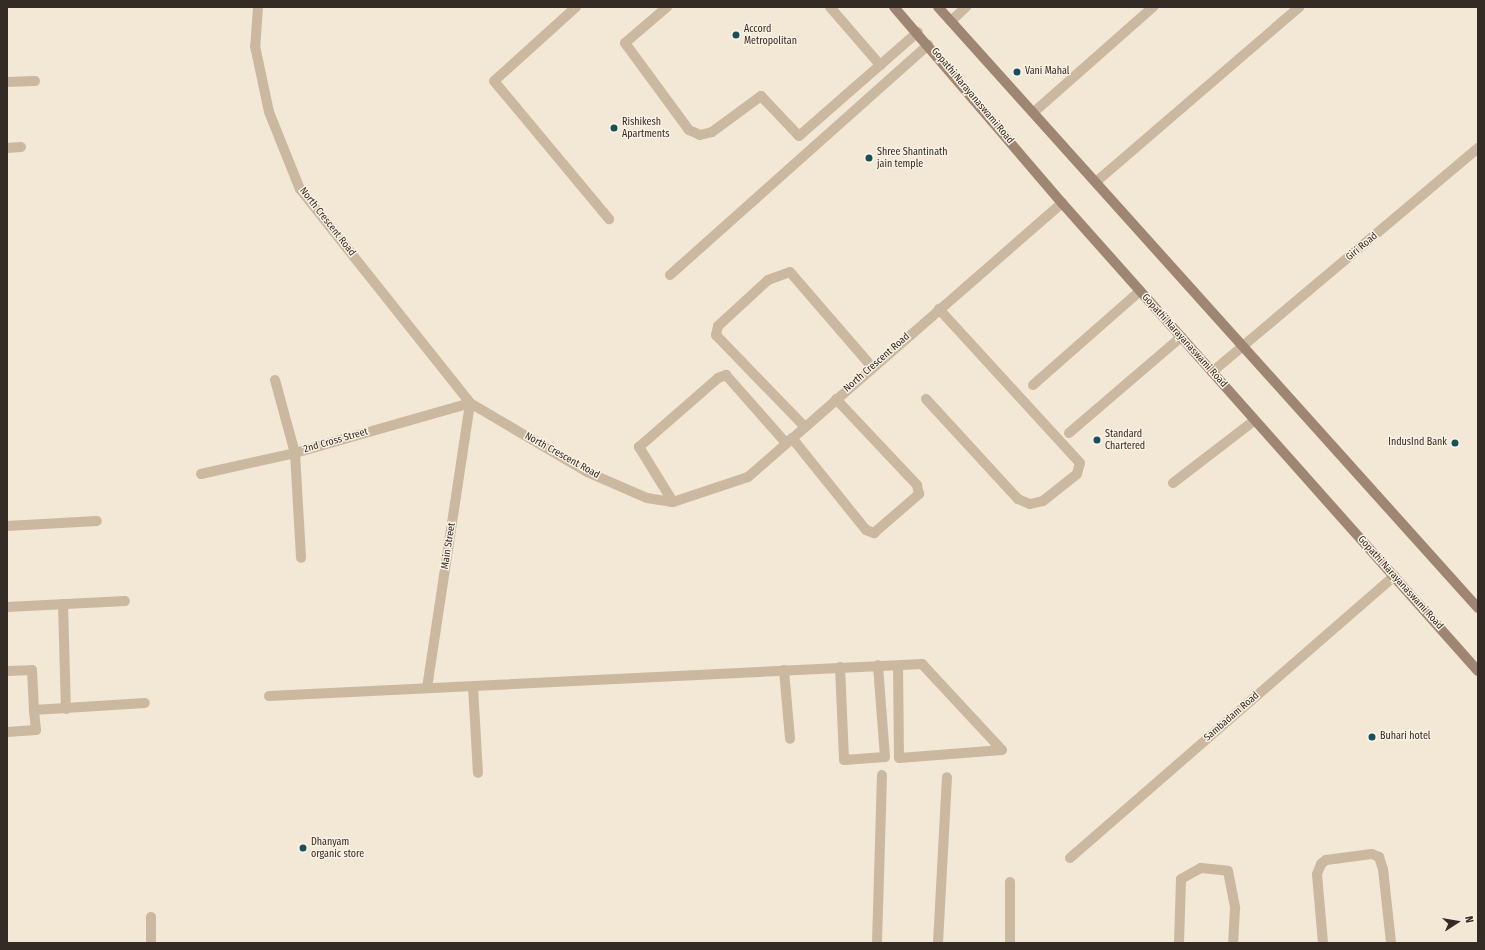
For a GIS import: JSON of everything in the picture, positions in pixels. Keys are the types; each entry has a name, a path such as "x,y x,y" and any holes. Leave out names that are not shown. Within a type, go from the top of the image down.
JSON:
{"main road":[{"name":"Gopathi Narayanaswami Road","path":"894,7 918,32 1062,203 1478,672"},
{"path":"938,7 1097,181 1478,608"}],"street":[{"name":"North Crescent Road","path":"258,7 255,46 268,112 300,188 470,403 587,472 647,498 673,502 748,477 938,309 1062,203"},
{"path":"576,7 494,81 609,219"},
{"path":"667,7 624,43 689,130 700,135 712,132 761,96 799,136 918,32"},
{"path":"830,7 880,65"},
{"path":"951,21 966,7"},
{"path":"1034,112 1153,7"},
{"path":"1097,181 1299,7"},
{"path":"670,275 928,45"},
{"path":"7,82 35,81"},
{"path":"7,148 21,148"},
{"name":"Giri Road","path":"1212,372 1245,346 1478,148"},
{"path":"805,427 716,335 718,326 768,280 790,272 872,367"},
{"path":"1033,384 1140,291"},
{"path":"926,399 1018,499 1030,504 1043,502 1077,474 1080,463 938,309"},
{"path":"1069,433 1181,337"},
{"path":"673,502 639,447 718,378 726,375 789,441 866,530 874,533 919,494 917,485 836,399"},
{"path":"275,380 295,452 301,558"},
{"name":"2nd Cross Street","path":"201,474 295,452 470,403"},
{"name":"Main Street","path":"427,688 470,403"},
{"path":"1173,483 1255,420"},
{"path":"7,526 97,522"},
{"name":"Sambadam Road","path":"1070,858 1394,576"},
{"path":"7,607 125,601"},
{"path":"63,604 66,709"},
{"path":"269,696 922,664 1002,750 900,758 898,666"},
{"path":"840,667 844,760 885,757 878,665"},
{"path":"7,671 32,670 36,730 7,732"},
{"path":"784,670 790,739"},
{"path":"473,687 478,773"},
{"path":"34,710 145,703"},
{"path":"876,943 882,775"},
{"path":"938,943 947,777"},
{"path":"1323,943 1317,874 1321,864 1326,860 1372,854 1379,857 1383,869 1391,943"},
{"path":"1179,943 1181,879 1201,868 1228,871 1235,908 1234,943"},
{"path":"1010,882 1010,943"},
{"path":"151,917 151,943"}],"place":[{"name":"Accord Metropolitan","path":"736,35"},
{"name":"Vani Mahal","path":"1017,72"},
{"name":"Rishikesh Apartments","path":"614,128"},
{"name":"Shree Shantinath jain temple","path":"869,158"},
{"name":"Standard Chartered","path":"1097,440"},
{"name":"IndusInd Bank","path":"1455,443"},
{"name":"Buhari hotel","path":"1372,737"},
{"name":"Dhanyam organic store","path":"303,848"}]}
